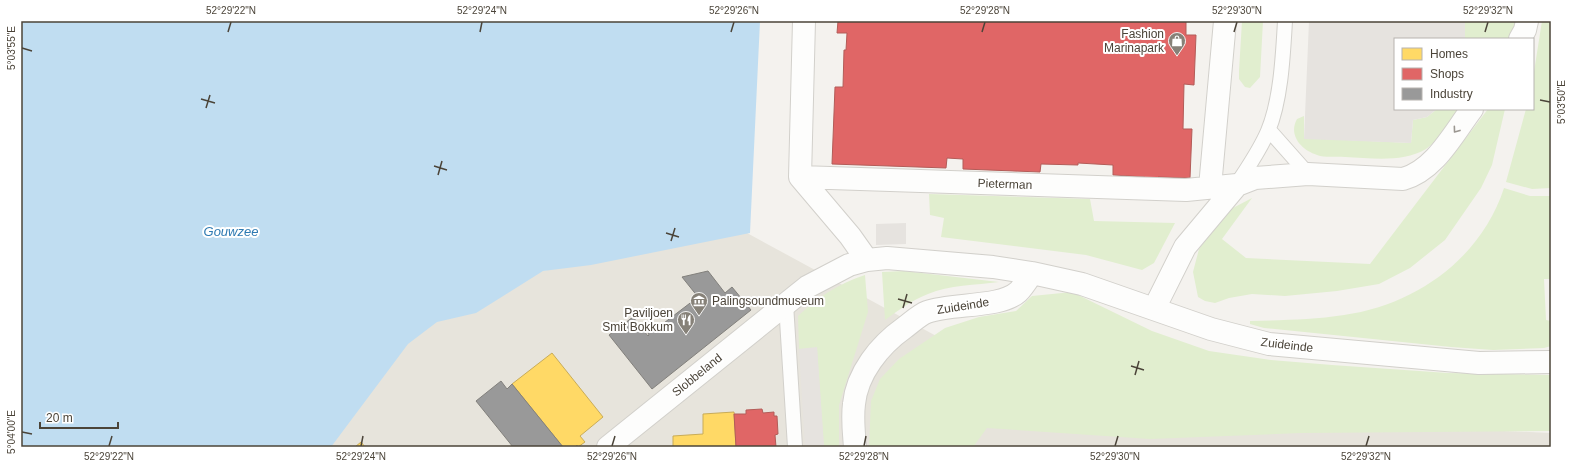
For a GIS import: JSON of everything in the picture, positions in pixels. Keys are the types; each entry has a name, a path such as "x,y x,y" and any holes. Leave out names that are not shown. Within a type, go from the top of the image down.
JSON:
{"street":[{"path":"804,21 800,177 850,236 867,260"},
{"path":"1210,187 1225,21"},
{"path":"1154,309 1185,247 1237,185 1255,178 1308,174 1403,178 1412,176 1441,151 1471,110"},
{"name":"Pieterman","path":"800,177 1186,190 1237,185"},
{"name":"Slobbeland","path":"608,447 807,287 838,270 867,260 900,258"},
{"name":"Zuideinde","path":"900,258 1032,273 1082,284 1211,330 1269,344 1479,363 1551,362"},
{"name":"Zuideinde","path":"855,447 854,403 859,385 870,362 889,339 926,312 960,305 1000,301 1012,296 1019,291 1032,273"}],"lane":[{"path":"1237,185 1257,154 1269,130 1276,104 1285,21"},
{"path":"1269,130 1308,174"},
{"path":"786,304 795,447"}],"shaded area":[{"path":"1309,21 1465,21 1465,38 1394,38 1394,110 1436,110 1427,117 1413,120 1411,143 1304,139"},
{"path":"906,223 906,244 876,245 876,224"},
{"path":"736,227 1076,412 1551,433 1551,447 266,447 380,308"},
{"path":"817,347 824,447 805,447 799,349"}],"green space":[{"path":"1242,21 1263,21 1260,77 1250,88 1245,87 1239,79"},
{"path":"1465,21 1516,21 1509,38 1465,38"},
{"path":"1542,21 1551,21 1551,188 1532,189 1506,182 1526,110 1534,110 1534,72"},
{"path":"1436,110 1458,110 1440,136 1426,149 1397,158 1376,159 1320,156 1311,153 1301,146 1295,136 1294,131 1297,119 1304,116 1304,138 1411,143 1413,120 1427,117"},
{"path":"1487,110 1505,110 1492,165 1481,188 1445,240 1410,268 1379,284 1337,291 1285,296 1252,294 1229,298 1215,303 1205,301 1198,297 1193,272 1199,249 1229,210 1252,198 1222,239 1246,258 1370,264"},
{"path":"1504,188 1530,196 1551,196 1550,279 1544,279 1546,320 1551,321 1551,346 1544,348 1493,350 1451,347 1264,328 1250,324 1250,321 1332,317 1370,310 1396,301 1420,289 1442,274 1462,257 1479,236 1493,213"},
{"path":"929,194 1090,199 1094,221 1175,223 1154,263 1142,270 1086,255 941,237 944,218 930,215"},
{"path":"904,271 999,282 954,287 936,291 911,302 885,320 882,272"},
{"path":"865,275 868,312 839,405 839,447 824,447 817,348 799,349 798,316 829,292"},
{"path":"1072,292 1152,331 1209,351 1271,360 1332,365 1448,373 1551,375 1551,431 1301,433 1150,439 987,428 973,447 869,447 871,401 880,379 899,359 945,328 979,317 1016,311 1032,296"}],"water":[{"name":"Gouwzee","path":"21,21 760,21 750,233 591,265 543,271 476,313 437,322 408,344 331,447 21,447"}],"building: Homes":[{"path":"552,353 603,417 580,436 585,442 578,447 577,445 575,447 563,447 512,384"},
{"path":"734,412 736,447 673,447 673,436 703,434 703,414"},
{"path":"361,442 365,447 355,447"}],"building: Shops":[{"path":"838,21 1186,21 1186,35 1196,35 1194,85 1184,84 1183,129 1192,129 1190,178 1158,177 1157,184 1145,183 1145,177 1113,175 1113,165 1078,163 1078,165 1041,164 1040,172 963,169 963,159 947,158 946,168 832,164 835,87 843,87 844,50 846,50 847,33 837,33"},
{"path":"762,409 763,413 774,412 774,416 777,416 778,434 775,435 776,447 736,447 734,414 746,414 746,410"}],"building: Industry":[{"path":"708,271 725,293 732,287 751,310 652,389 609,335 633,317 648,336 648,333 659,325 660,326 698,297 682,277"},
{"path":"501,381 507,389 512,384 563,447 513,447 476,401"}],"place":[{"name":"Fashion Marinapark","path":"1177,56"},
{"name":"Palingsoundmuseum","path":"699,316"},
{"name":"Paviljoen Smit Bokkum","path":"686,335"}]}
